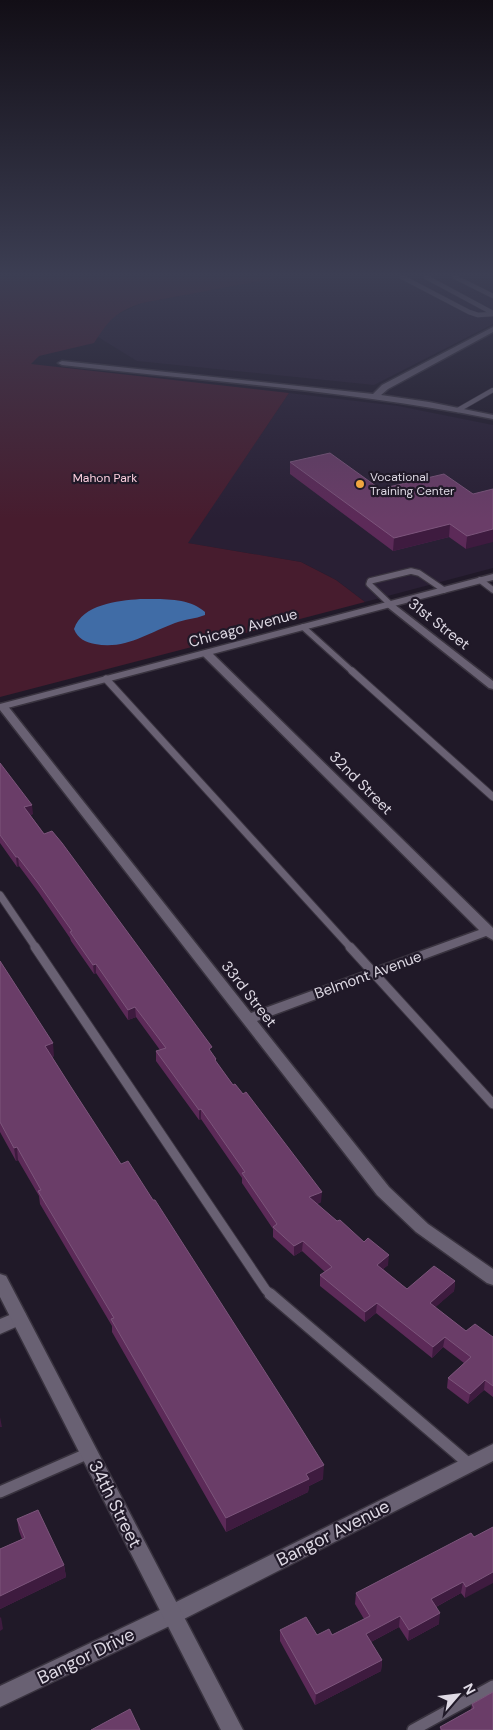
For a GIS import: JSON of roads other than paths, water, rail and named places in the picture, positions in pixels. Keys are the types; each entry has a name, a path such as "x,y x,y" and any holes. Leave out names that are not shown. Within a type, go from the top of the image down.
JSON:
{"street":[{"path":"375,397 385,387 439,358"},
{"path":"62,363 375,397 493,417"},
{"name":"Chicago Avenue","path":"2,707 493,577"},
{"name":"31st Street","path":"390,604 493,686"},
{"name":"32nd Street","path":"206,653 490,934"},
{"name":"33rd Street","path":"2,707 383,1191 422,1228 493,1278"},
{"name":"Belmont Avenue","path":"247,1019 490,934"},
{"name":"34th Street","path":"0,1281 232,1729"},
{"path":"0,1327 19,1318"},
{"name":"Bangor Avenue","path":"172,1614 469,1464 491,1456"},
{"name":"Bangor Drive","path":"0,1697 172,1614"}],"lane":[{"path":"458,410 493,390"},
{"path":"390,604 373,589 369,584 370,582 411,571 419,573 444,590"},
{"path":"480,580 493,590"},
{"path":"303,627 493,797"},
{"path":"106,679 493,1104"},
{"path":"0,895 266,1290 469,1464"},
{"path":"0,1492 89,1453"},
{"path":"413,1730 493,1686"}],"water":[{"path":"140,599 183,601 198,607 205,612 205,615 179,622 136,640 116,645 95,644 82,640 74,629 78,621 93,609 111,603"}],"place":[{"name":"Vocational Training Center","path":"360,484"}],"park label":[{"name":"Mahon Park","path":"105,478"}]}
